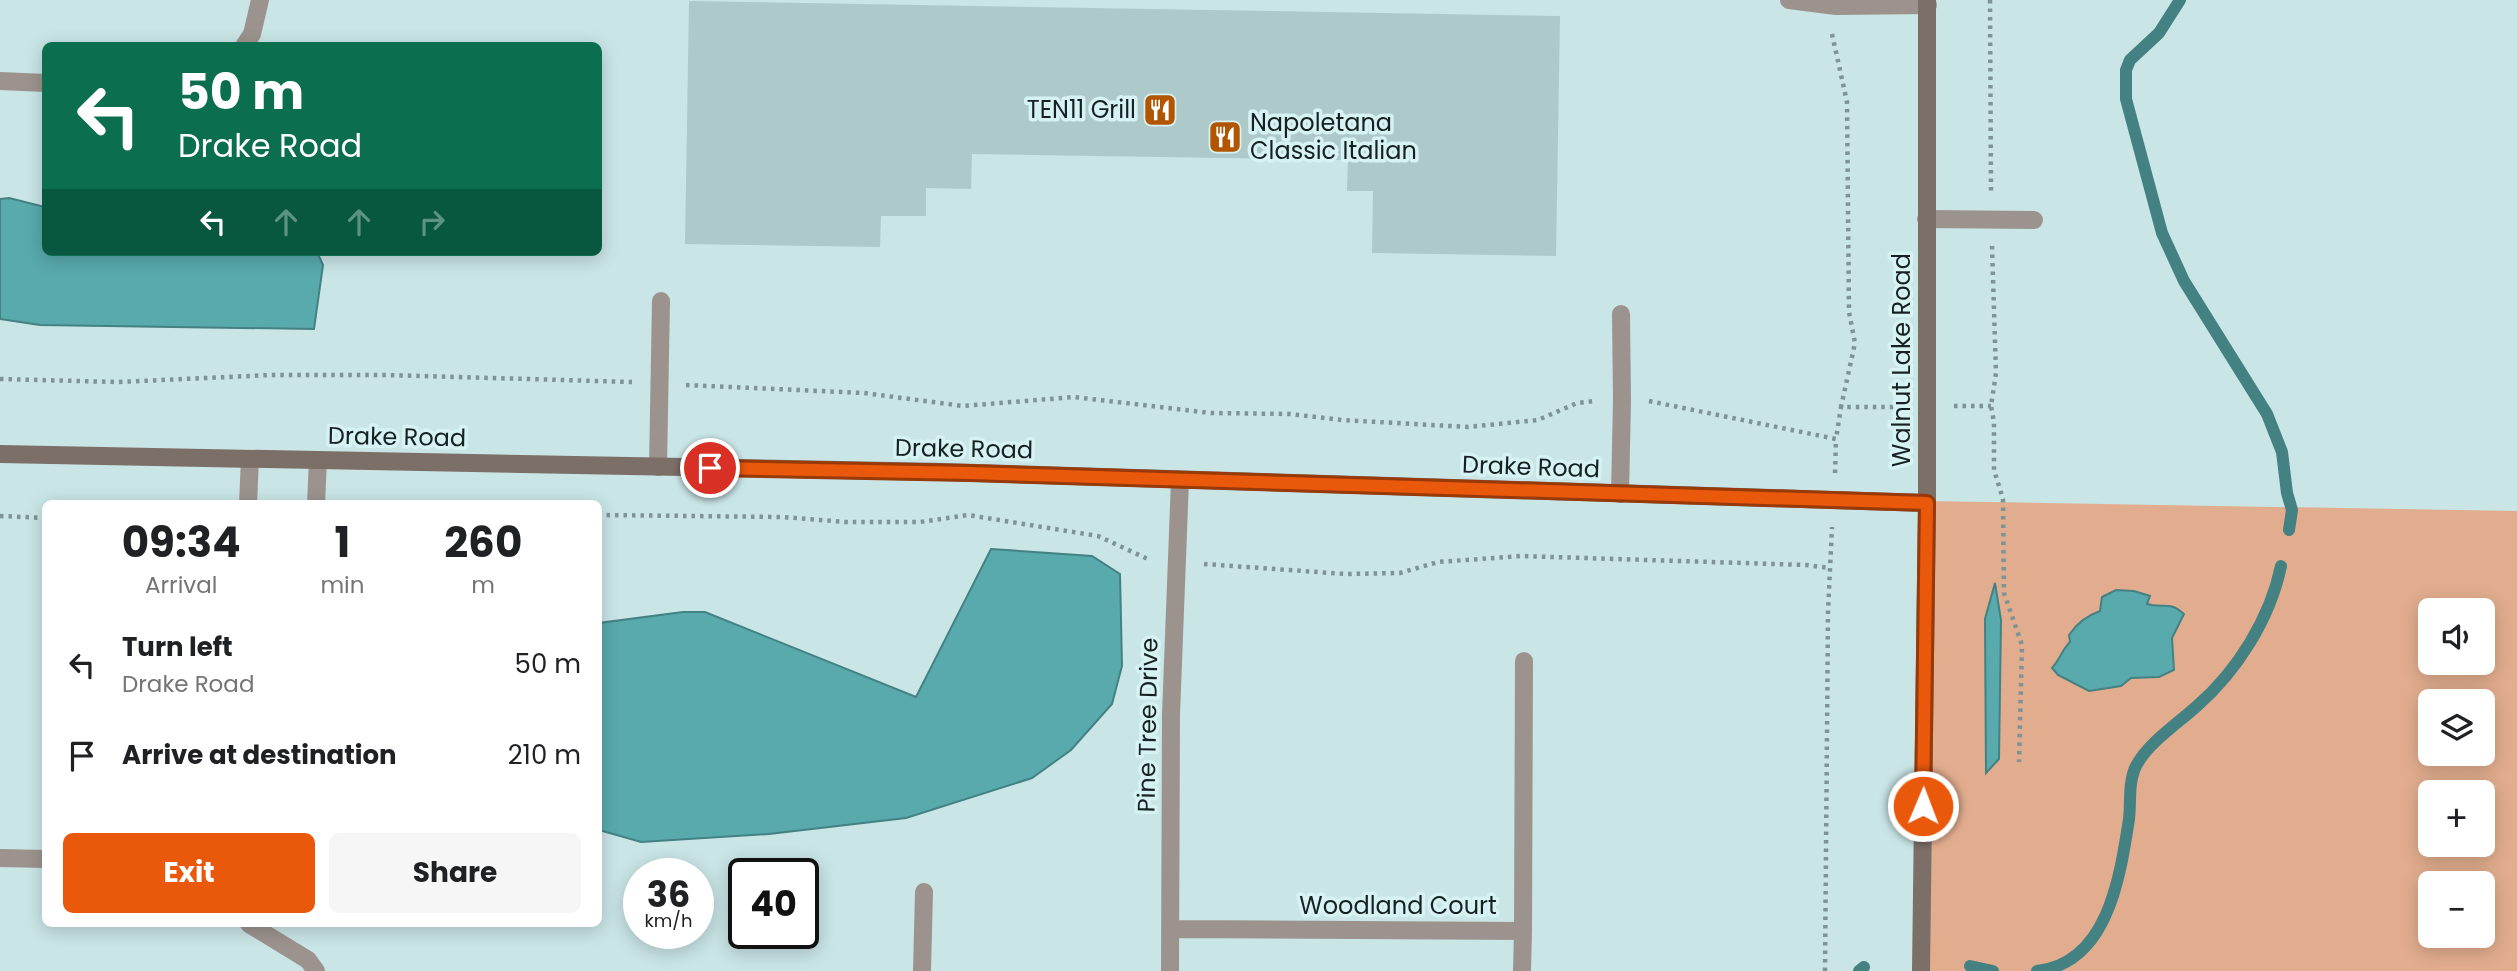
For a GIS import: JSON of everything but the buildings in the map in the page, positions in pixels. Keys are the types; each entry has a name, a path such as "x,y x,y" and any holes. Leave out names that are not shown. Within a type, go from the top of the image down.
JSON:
{"street":[{"path":"247,42 252,34 260,0"},
{"path":"1789,0 1836,6 1927,2"},
{"name":"Walnut Lake Road","path":"1921,971 1927,503 1927,2"},
{"path":"0,81 42,83"},
{"path":"1926,219 2034,220"},
{"path":"658,467 661,301"},
{"path":"1620,494 1621,314"},
{"name":"Drake Road","path":"0,454 1180,480 1927,503"},
{"path":"248,500 250,459"},
{"path":"316,500 317,460"},
{"name":"Pine Tree Drive","path":"1170,971 1171,715 1180,480"},
{"name":"Woodland Court","path":"1171,929 1523,931 1524,661"},
{"path":"0,858 42,859"},
{"path":"922,971 924,892"},
{"path":"254,927 308,960 316,971"},
{"path":"1522,971 1523,931"}],"path":[{"path":"1990,0 1991,219 1996,373 1991,406 1994,422 1994,470 2003,499 2004,593 2022,645 2019,762"},
{"path":"0,379 118,382 271,375 386,375 864,393 964,406 1074,397 1210,413 1290,414 1342,420 1468,427 1538,420 1577,403 1622,400 1647,401 1704,411 1836,439 1855,342 1849,312 1847,102 1832,33 1836,6"},
{"path":"1841,407 1991,406"},
{"path":"1825,971 1829,568 1833,501"},
{"path":"602,515 920,522 968,515 1098,536 1150,560 1345,574 1400,573 1438,562 1521,556 1792,564 1829,568"},
{"path":"0,516 42,518"}],"shaded area":[{"path":"1924,501 2517,511 2517,971 1921,971"}],"water":[{"path":"9,198 42,206 42,256 319,256 323,265 314,329 40,325 0,319 0,199"},
{"path":"991,549 1092,556 1120,574 1122,666 1112,704 1071,750 1032,778 906,818 769,834 641,842 602,831 602,623 683,612 705,612 916,697"},
{"path":"1995,583 2001,620 1999,759 1986,773 1985,619"},
{"path":"2116,590 2134,591 2150,596 2147,604 2170,606 2184,614 2172,638 2174,670 2159,677 2131,678 2121,686 2089,691 2058,675 2052,668 2070,642 2069,635 2072,631 2082,620 2100,611 2102,597"}],"waterway":[{"path":"2180,0 2159,33 2130,60 2126,70 2126,99 2162,233 2184,281 2267,414 2282,452 2292,510 2289,530"},
{"path":"2037,971 2061,965 2080,952 2095,935 2106,914 2121,866 2136,766 2155,742 2212,692 2238,660 2250,643 2269,605 2281,566"},
{"path":"1970,966 1993,971"},
{"path":"1859,971 1864,967"}],"place":[{"name":"TEN11 Grill","path":"1160,110"},
{"name":"Napoletana Classic Italian","path":"1225,137"}],"route":[{"path":"710,468 970,473 1927,503 1923,806"}]}
